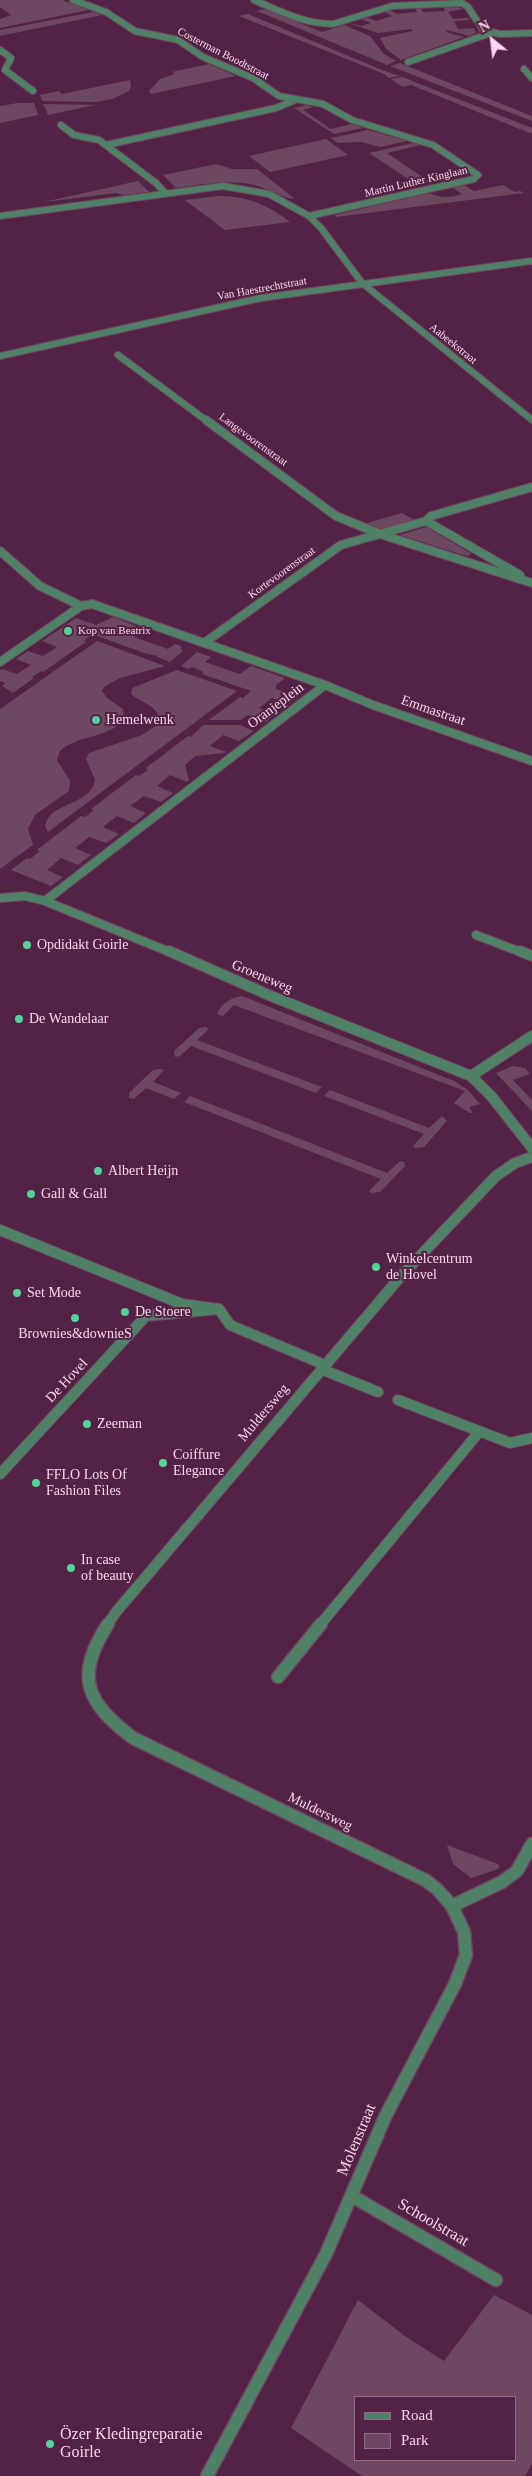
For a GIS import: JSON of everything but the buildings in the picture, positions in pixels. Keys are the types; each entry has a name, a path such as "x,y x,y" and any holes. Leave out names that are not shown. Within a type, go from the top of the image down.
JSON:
{"street":[{"name":"Costerman Boodtstraat","path":"73,0 110,14 135,31 178,40 203,57 253,78 279,96 294,100"},
{"path":"254,0 306,21 324,24 333,24 392,6 462,3 468,6 483,30 491,33"},
{"path":"408,62 491,33 532,32"},
{"path":"0,50 11,58 5,70 33,91"},
{"path":"524,69 532,78"},
{"path":"106,145 276,108 294,100"},
{"name":"Martin Luther Kinglaan","path":"294,100 323,104 352,120 433,145 478,175 474,179 309,216"},
{"path":"61,125 74,135 99,140 156,183 165,193"},
{"path":"0,216 223,186 248,188 280,199 309,216 321,228 362,283"},
{"name":"Van Haestrechtstraat","path":"0,356 218,306 362,283 532,261"},
{"name":"Aabeekstraat","path":"362,283 532,420"},
{"name":"Langevoorenstraat","path":"118,355 336,516 380,534"},
{"name":"Kortevoorenstraat","path":"204,643 341,545 426,521 431,516 532,487"},
{"path":"426,521 532,582"},
{"path":"380,534 532,582"},
{"name":"Oranjeplein","path":"0,551 40,586 81,606 92,604 325,685"},
{"path":"0,662 81,606"},
{"name":"Oranjeplein","path":"44,901 325,685"},
{"name":"Emmastraat","path":"325,685 374,705 532,761"},
{"path":"0,898 26,896 44,901"},
{"name":"Groeneweg","path":"44,901 175,954 271,996 470,1076 492,1097 532,1148"},
{"path":"476,934 532,956"},
{"path":"470,1076 532,1036"},
{"name":"Muldersweg","path":"452,1906 437,1889 425,1880 133,1738 114,1725 100,1710 91,1692 87,1676 89,1658 102,1632 116,1612 401,1276 487,1185 515,1163 532,1157"},
{"path":"0,1230 182,1304 219,1309 230,1325 378,1392"},
{"name":"De Hovel","path":"0,1474 146,1316 219,1309"},
{"path":"398,1400 510,1443 532,1438"},
{"path":"278,1677 479,1432"},
{"path":"452,1906 502,1882 517,1870 532,1844"},
{"name":"Molenstraat","path":"207,2476 322,2263 386,2115 454,1984 466,1955 464,1932 452,1906"},
{"name":"Schoolstraat","path":"352,2196 496,2280"}],"green space":[{"path":"0,0 62,0 89,10 0,28 0,19 11,15 0,7"},
{"path":"443,5 456,6 463,9 448,12 453,19 468,18 469,20 454,21 458,29 474,28 476,33 469,36 447,30 446,32 464,37 401,60 386,49 380,38 412,31 412,29 378,33 348,23 362,26 371,23 361,19 366,17 376,21 392,16 383,11 390,10 397,14 417,12 414,7 420,6 423,12 445,11"},
{"path":"265,9 322,32 344,25 370,36 384,54 396,61 387,65 257,11"},
{"path":"93,12 102,15 0,36 0,30"},
{"path":"248,14 400,76 389,78 384,74 239,16"},
{"path":"400,63 532,116 532,121 390,66"},
{"path":"209,64 236,76 151,94 149,91 160,79 175,74 172,72"},
{"path":"402,77 532,128 532,134 411,85 403,87 391,79"},
{"path":"130,80 131,86 129,91 112,99 96,102 42,101 40,95 59,91 62,94"},
{"path":"34,103 38,115 0,123 0,106"},
{"path":"43,104 95,105 48,115"},
{"path":"306,105 313,107 303,110 331,129 351,124 363,128 334,134 294,108"},
{"path":"368,130 407,141 380,147 361,142 338,143 331,138"},
{"path":"326,139 348,155 270,172 249,156"},
{"path":"413,143 420,145 387,153 430,182 417,185 369,153"},
{"path":"216,164 232,169 257,169 295,199 285,197 260,186 235,182 176,188 163,175"},
{"path":"138,181 149,192 124,195 116,193 44,202"},
{"path":"464,185 474,191 503,185 515,192 520,191 524,193 336,217 335,215 429,193 441,197 462,194 453,188"},
{"path":"218,196 238,197 256,202 290,222 225,230 185,200"},
{"path":"402,513 414,520 382,529 364,524"},
{"path":"426,527 472,554 467,556 400,535"},
{"path":"113,617 144,629 134,637 168,649 175,644 181,646 182,652 170,662 158,656 144,653 92,634 84,641 86,642 43,672 41,671 32,677 34,678 13,693 2,686 5,683 0,681 0,670 17,674 31,665 16,659 28,651 43,656 57,647 42,641 76,618 96,625"},
{"path":"97,641 165,666 120,678 104,687 102,691 107,698 123,709 124,719 110,730 75,742 60,751 57,760 70,781 69,791 35,815 28,829 33,845 0,869 0,709"},
{"path":"197,652 211,657 205,662 240,674 251,666 285,678 276,685 276,689 298,697 288,704 272,698 259,708 275,714 266,722 248,715 241,720 209,720 251,691 202,674 204,672 192,667 189,669 181,666"},
{"path":"177,670 237,691 48,832 45,826 48,818 54,812 78,800 92,789 95,780 86,759 89,753 142,735 159,724 159,718 154,709 131,694 132,688"},
{"path":"203,725 240,725 254,731 239,741 223,735 210,746 226,752 224,753 195,756 185,765 189,780 187,782 170,775 157,786 173,793 161,802 144,796 130,806 146,813 134,823 117,816 103,827 119,834 106,843 89,837 75,848 91,855 78,865 61,858 47,870 63,877 51,886 11,870 27,858 30,859 40,851 37,850 81,816 85,817 94,810 91,809 136,775 139,776 148,770 146,768 188,736 191,737"},
{"path":"242,996 454,1081 468,1090 480,1104 469,1107 473,1113 470,1113 454,1103 465,1091 234,1005 223,1016 217,1014 227,1002"},
{"path":"206,1027 209,1029 197,1040 322,1087 316,1093 191,1046 180,1056 175,1057 174,1051 199,1028"},
{"path":"513,1066 525,1068 530,1074 513,1080 532,1100 532,1111 496,1073"},
{"path":"153,1070 164,1070 153,1082 181,1093 174,1099 146,1088 134,1099 129,1098 129,1093"},
{"path":"330,1090 429,1128 442,1116 447,1121 424,1147 416,1148 413,1146 424,1134 324,1096"},
{"path":"190,1096 387,1173 400,1161 404,1162 405,1166 380,1192 371,1193 369,1191 381,1179 184,1102"},
{"path":"447,1845 500,1866 498,1869 471,1878 453,1864"},
{"path":"494,2295 532,2315 532,2464 525,2476 362,2476 291,2428 358,2300 405,2336 444,2361"}],"place":[{"name":"Kop van Beatrix","path":"68,631"},
{"name":"Hemelwenk","path":"96,720"},
{"name":"Opdidakt Goirle","path":"27,945"},
{"name":"De Wandelaar","path":"19,1019"},
{"name":"Albert Heijn","path":"98,1171"},
{"name":"Gall & Gall","path":"31,1194"},
{"name":"Winkelcentrum de Hovel","path":"376,1267"},
{"name":"Set Mode","path":"17,1293"},
{"name":"De Stoere","path":"125,1312"},
{"name":"Brownies&downieS","path":"75,1318"},
{"name":"Zeeman","path":"87,1424"},
{"name":"Coiffure Elegance","path":"163,1463"},
{"name":"FFLO Lots Of Fashion Files","path":"36,1483"},
{"name":"In case of beauty","path":"71,1568"},
{"name":"Özer Kledingreparatie Goirle","path":"50,2444"}]}
